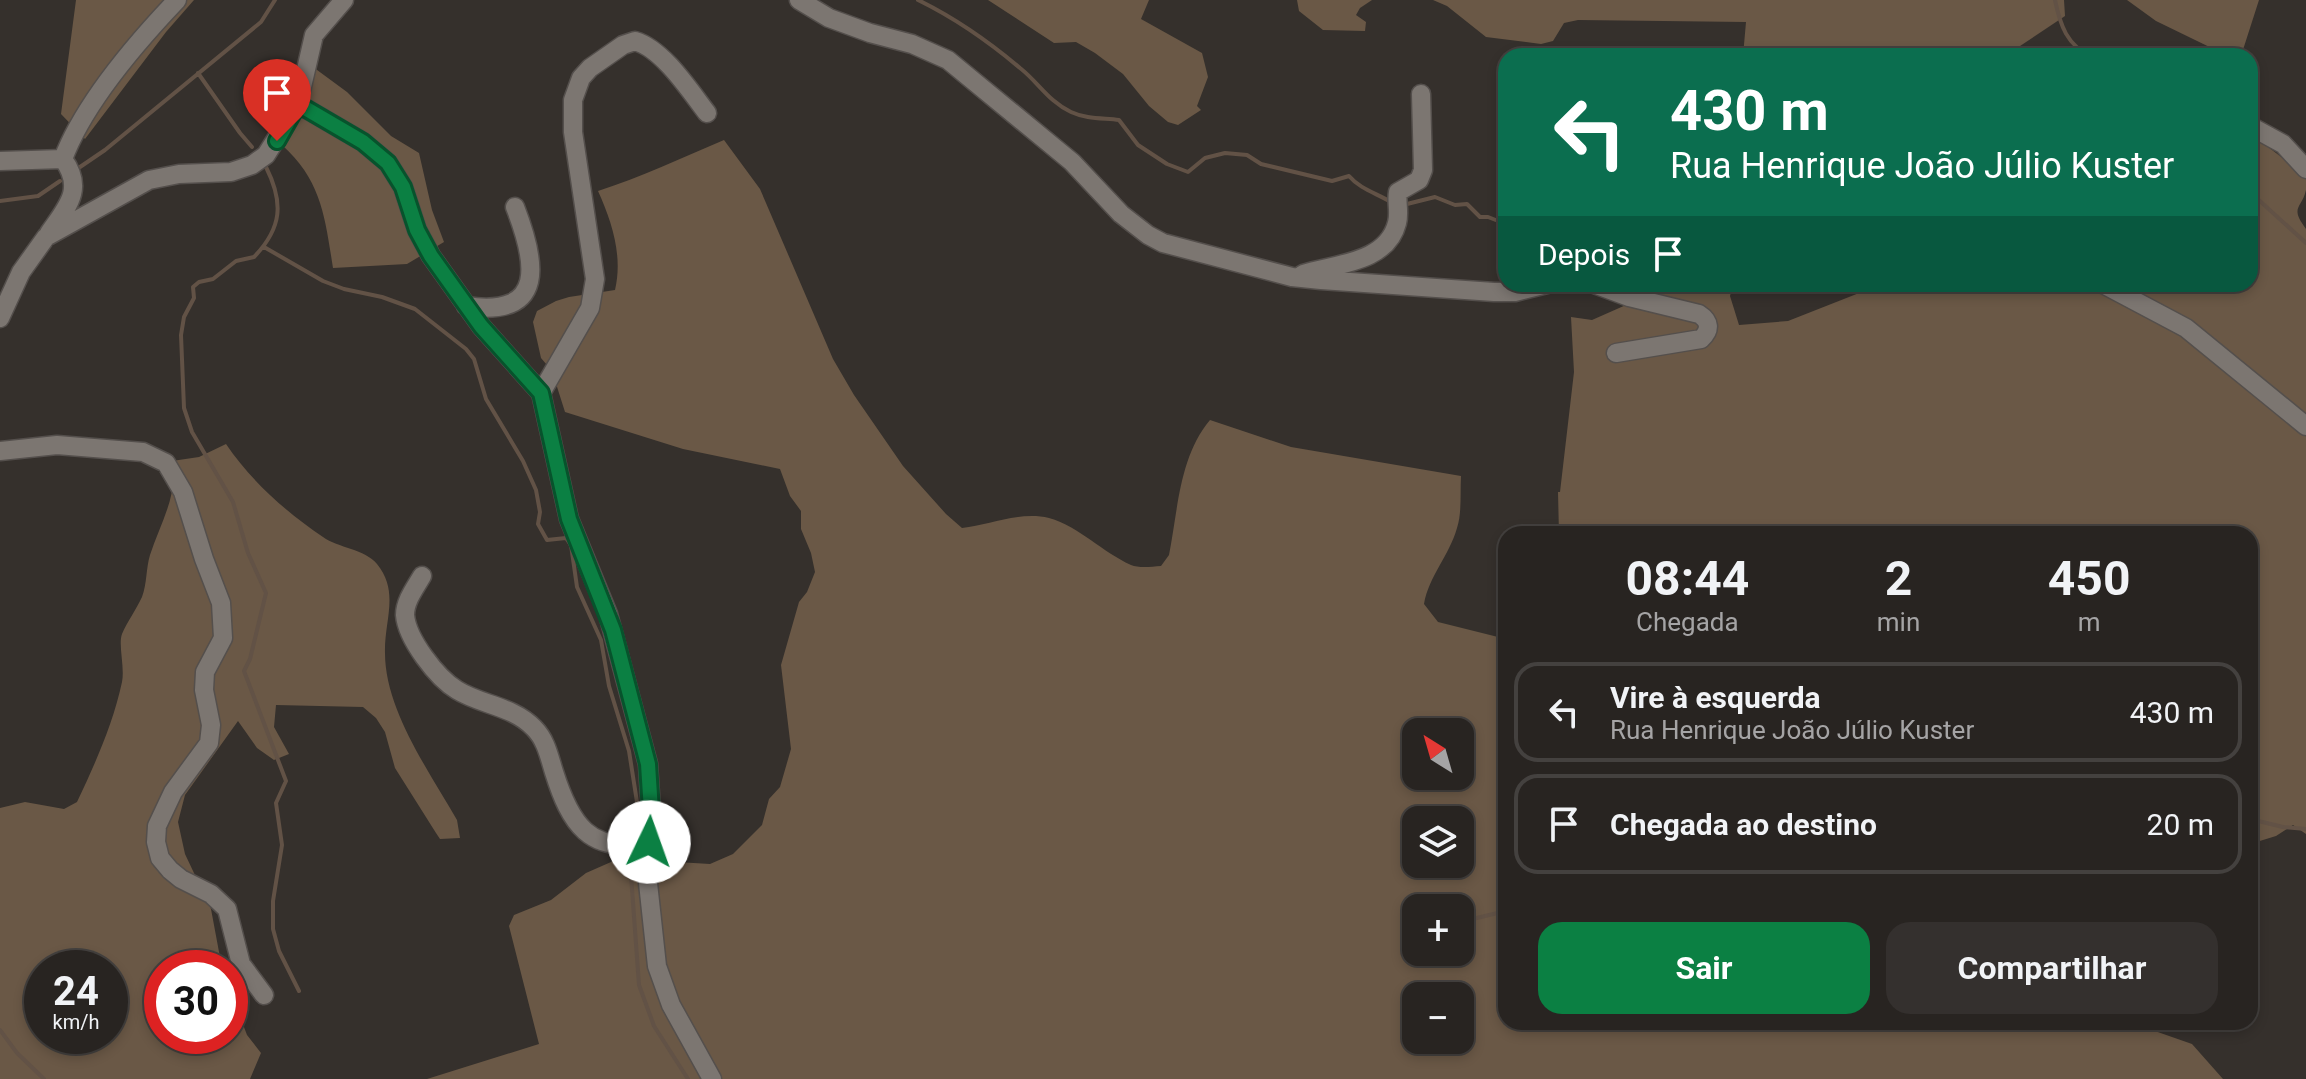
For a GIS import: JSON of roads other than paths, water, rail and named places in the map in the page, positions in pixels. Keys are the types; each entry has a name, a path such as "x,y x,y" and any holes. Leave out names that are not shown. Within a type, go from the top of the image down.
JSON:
{"street":[{"path":"63,159 75,130 89,109 140,41 177,0"},
{"path":"46,237 149,180 231,172 252,165 266,155 298,104 314,35 344,0"},
{"path":"799,0 837,21 912,44 948,60 1072,162 1121,214 1148,235 1176,248 1292,277 1498,292"},
{"path":"541,393 590,308 595,279 573,132 573,100 581,78 608,55 635,41 644,43 660,57 707,113"},
{"path":"1292,277 1369,256 1394,233 1398,220 1398,192 1419,180 1423,170 1421,94"},
{"path":"298,104 363,142 388,163 403,187 417,230 466,306 541,393 569,519 615,636 648,764 651,811 649,895 657,966 671,1005 712,1079"},
{"path":"2258,130 2283,144 2306,169"},
{"path":"0,161 63,159"},
{"path":"63,159 76,183 110,201"},
{"path":"0,318 21,272 67,206 76,183"},
{"path":"466,306 504,306 526,291 531,259 528,241 515,207"},
{"path":"1616,292 1699,314 1706,318 1709,325 1701,339 1616,353"},
{"path":"2118,292 2186,328 2306,426"},
{"path":"0,451 57,445 143,452 166,463 183,492 221,603 223,638 205,672 204,690 211,725 209,743 168,801 157,826 156,842 160,858 170,870 211,894 227,909 241,964 264,995"},
{"path":"422,576 409,597 405,614 410,632 440,675 454,688 505,709 534,728 548,751 560,790 573,816 590,837 601,842 626,845 649,842"}],"waterway":[{"path":"80,167 261,22 275,0"},
{"path":"918,0 958,22 996,49 1063,108 1082,116 1119,120 1138,145 1167,164 1188,172 1205,158 1225,153 1247,155 1261,164 1332,181 1349,176 1363,188 1391,202"},
{"path":"2055,0 2062,26 2077,48"},
{"path":"198,73 252,147"},
{"path":"266,167 276,192 277,204 275,225 270,236 254,257 236,261 213,279 199,282 193,287 194,298 184,317 181,335 184,408 192,432 233,502 248,553 266,593 250,659 244,671 286,781 276,803 282,845 273,901 273,929 279,951 299,991"},
{"path":"0,201 38,196 60,181"},
{"path":"1403,205 1435,197 1455,205 1467,204 1480,217 1498,221"},
{"path":"2258,199 2306,243"},
{"path":"264,247 323,281 415,309 466,349 474,359 486,399 523,461 536,490 540,512 538,524 547,540 566,538 571,545 577,587 601,640 609,686 629,751 642,834"},
{"path":"2258,821 2306,829"},
{"path":"631,875 639,985 654,1026 688,1079"},
{"path":"1474,919 1498,913"},
{"path":"0,1030 17,1053 44,1079"}]}
